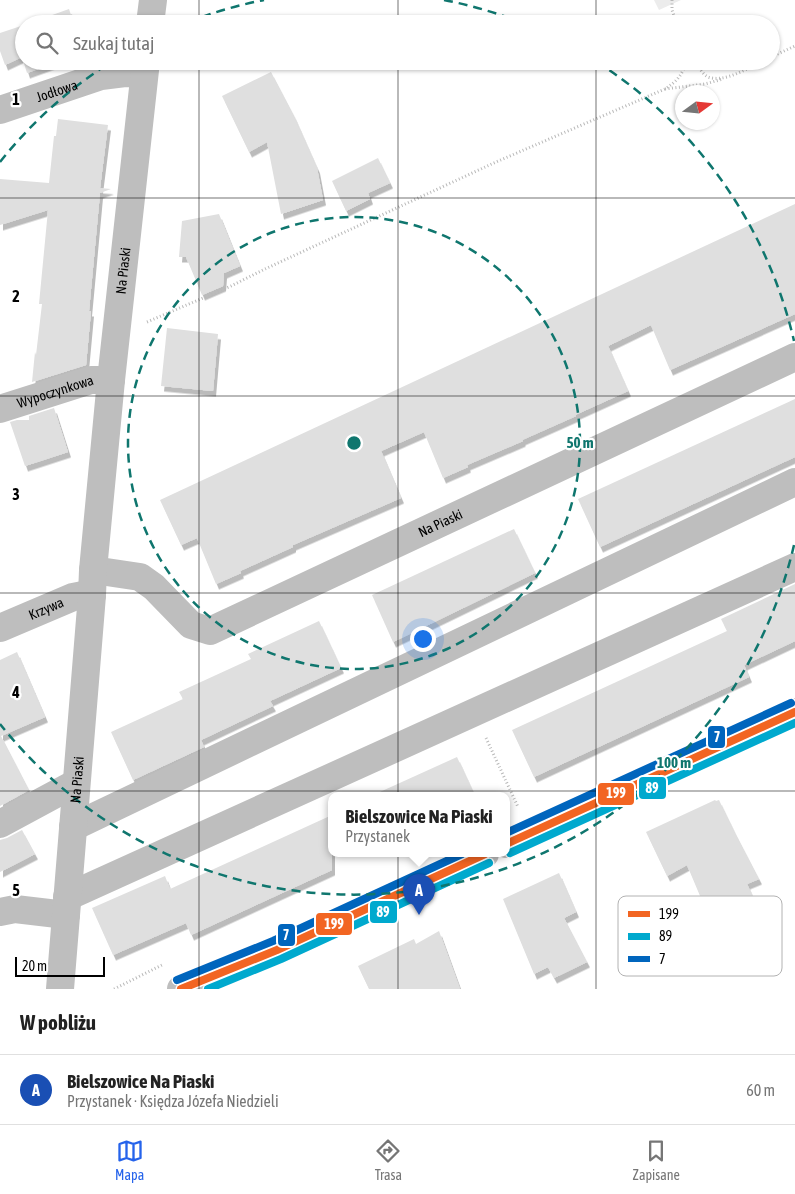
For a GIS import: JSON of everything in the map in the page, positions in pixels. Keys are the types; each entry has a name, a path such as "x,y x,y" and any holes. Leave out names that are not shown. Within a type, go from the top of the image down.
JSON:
{"street":[{"path":"151,15 153,0"},
{"name":"Jodłowa","path":"0,110 101,76 137,70"},
{"name":"Na Piaski","path":"60,989 111,380 145,70"},
{"name":"Na Piaski","path":"93,582 140,577 154,586 191,625 210,631 795,357"},
{"name":"Wypoczynkowa","path":"0,409 91,380 111,380"},
{"path":"73,827 795,482"},
{"path":"0,912 16,909 66,906 474,712 795,567"},
{"name":"Krzywa","path":"0,628 73,597 83,595 93,582"},
{"path":"510,842 795,712"},
{"path":"0,824 76,783"},
{"path":"181,989 277,950 478,857"}],"path":[{"path":"672,0 674,15"},
{"path":"780,53 795,46"},
{"path":"117,325 138,326 167,315 463,178 665,89 674,83 683,70"},
{"path":"700,70 707,77 728,77"},
{"path":"665,89 705,84 743,70"},
{"path":"474,712 519,810"}],"shaded area":[{"path":"654,0 681,0 659,10"}],"building":[{"path":"69,9 71,15 52,15"},
{"path":"15,28 15,60 5,65 0,51 0,33"},
{"path":"271,72 293,114 317,168 323,200 281,214 267,142 249,152 222,96"},
{"path":"58,119 108,125 100,188 111,189 100,193 86,365 32,382 42,304 39,304 48,210 0,225 0,179 49,183 54,136 56,136"},
{"path":"378,158 390,183 368,193 370,199 346,211 332,181"},
{"path":"795,204 795,314 670,370 651,325 608,346 628,391 523,441 467,465 468,467 443,478 424,432 381,451 401,498 293,545 293,547 216,584 197,538 181,545 160,500"},
{"path":"219,214 240,266 224,273 223,286 202,295 186,257 179,257 182,221"},
{"path":"167,328 218,334 213,391 161,386"},
{"path":"795,399 795,457 600,547 578,499"},
{"path":"54,408 68,452 25,466 10,422 29,420 29,416"},
{"path":"514,529 535,573 393,642 372,595"},
{"path":"795,584 795,641 744,665 749,677 534,777 512,730 727,631 721,619"},
{"path":"319,621 341,668 270,701 273,706 201,740 204,747 133,780 111,732 183,699 179,692 251,659 248,654"},
{"path":"17,652 45,717 1,736 29,790 0,806 0,660"},
{"path":"457,757 473,792 380,792"},
{"path":"715,800 719,800 759,879 747,884 752,896 700,896 687,865 667,876 646,832"},
{"path":"328,817 328,857 332,857 332,870 191,935 186,923 113,955 92,908 165,876 170,889"},
{"path":"22,830 35,854 0,872 0,840"},
{"path":"559,873 576,912 564,918 587,962 554,978 548,967 534,974 503,899"},
{"path":"439,931 460,989 369,989 358,966 414,939 416,944"}],"transit line":[{"name":"7","path":"510,831 791,703"},
{"name":"199","path":"510,842 795,712"},
{"name":"89","path":"510,853 795,723"},
{"name":"7","path":"177,980 273,941 455,857"},
{"name":"199","path":"181,989 277,950 478,857"},
{"name":"89","path":"208,989 281,959 489,863"}],"place":[{"name":"Bielszowice Na Piaski","path":"419,915"}]}
